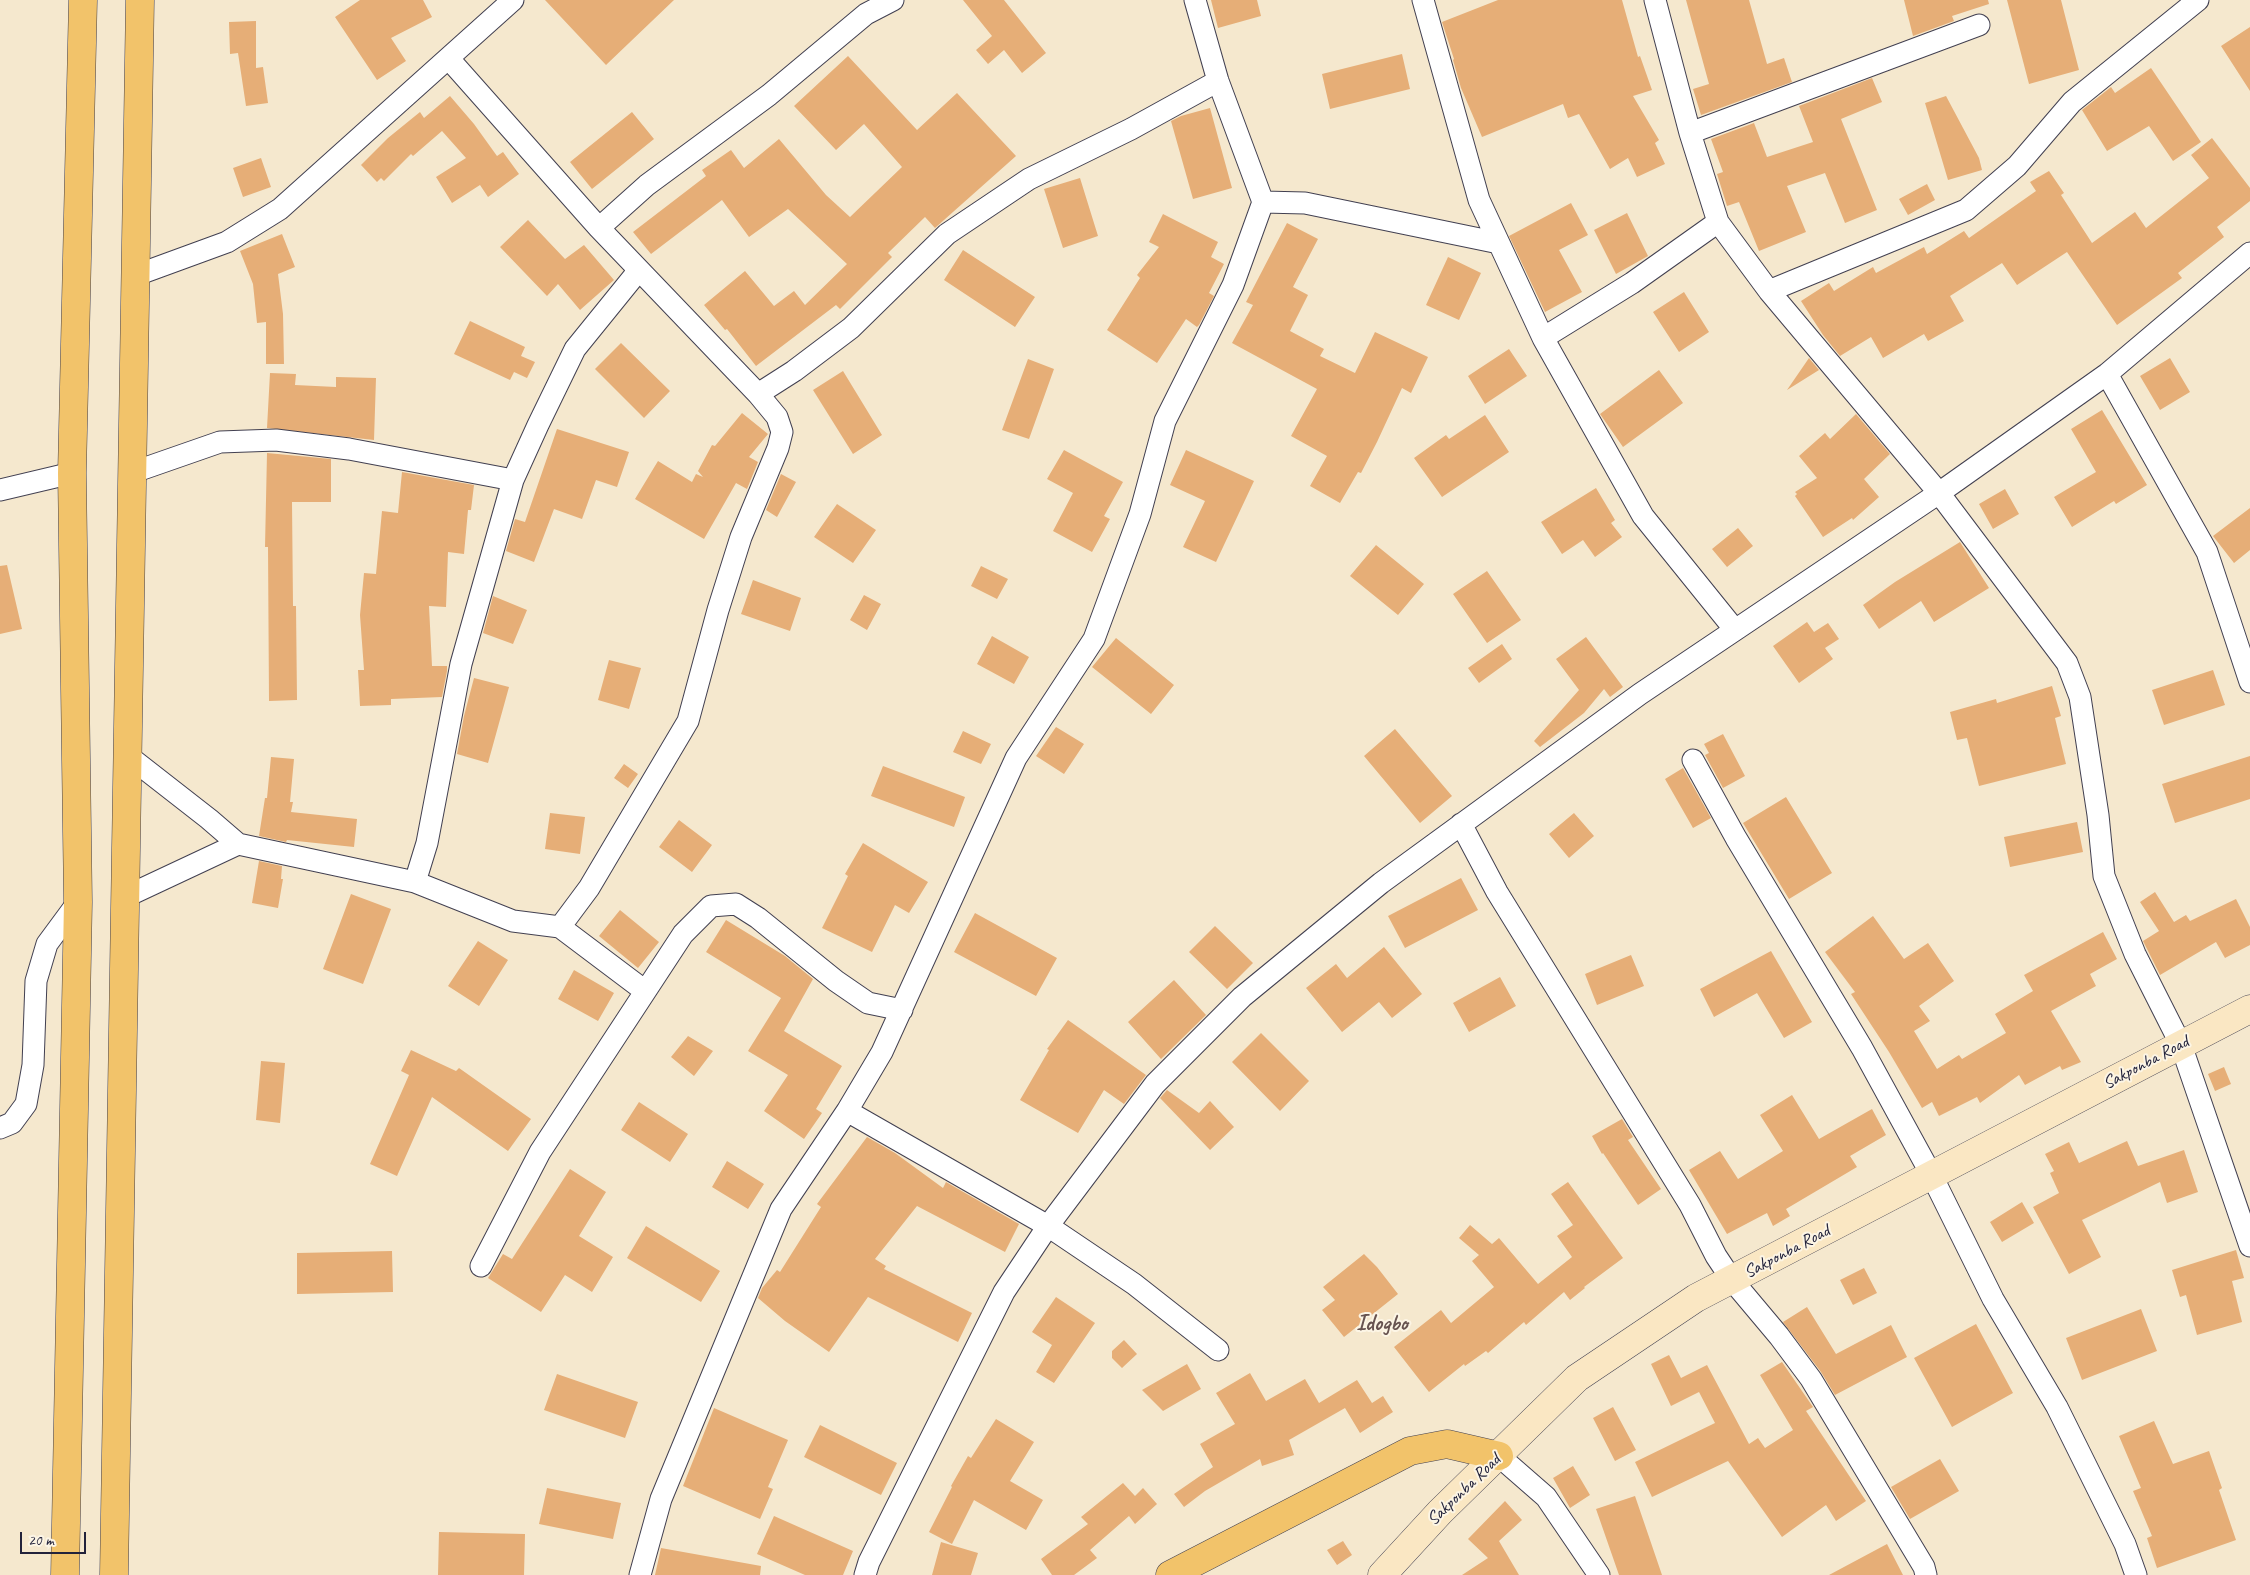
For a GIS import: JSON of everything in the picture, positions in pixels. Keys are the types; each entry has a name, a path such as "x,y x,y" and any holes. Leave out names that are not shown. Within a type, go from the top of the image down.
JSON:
{"highway":[{"path":"65,1575 78,902 72,473 83,0"},
{"path":"114,1575 140,0"},
{"path":"1170,1575 1410,1451 1446,1444 1499,1456"}],"main road":[{"name":"Sakponba Road","path":"1382,1575 1440,1512 1578,1378 1696,1298 2250,1009"}],"street":[{"path":"134,276 227,242 280,209 513,0"},
{"path":"599,228 647,185 769,95 866,14 893,0"},
{"path":"640,1575 661,1499 781,1210 847,1111 882,1052 1016,758 1094,639 1140,514 1165,421 1233,284 1263,202 1218,80 1195,0"},
{"path":"1423,0 1479,200 1543,338 1643,516 1735,630"},
{"path":"1655,0 1690,133 1718,222 1770,291 1939,493 2067,663 2080,697 2098,815 2104,876 2135,954 2181,1045 2250,1246"},
{"path":"1770,291 1966,210 2017,166 2072,102 2198,0"},
{"path":"1690,133 1979,25"},
{"path":"449,59 599,228 758,394 776,418 782,432 778,448 741,538 718,610 688,721 594,880 560,926"},
{"path":"758,394 794,371 851,328 947,234 1029,179 1131,129 1218,80"},
{"path":"1263,202 1305,203 1499,244"},
{"path":"1543,338 1632,282 1718,222"},
{"path":"865,1575 869,1562 1004,1292 1048,1226 1155,1084 1242,997 1382,883 1640,694 1939,493 2107,374 2250,253"},
{"path":"415,882 428,843 461,664 514,480 538,424 575,349 639,270"},
{"path":"2107,374 2207,552 2250,682"},
{"path":"131,473 220,442 276,440 358,451 514,480"},
{"path":"0,490 72,473"},
{"path":"127,755 238,844 415,882 513,921 560,926 645,991"},
{"path":"1693,760 1736,838 1862,1048 1932,1176 1993,1299 2057,1407 2125,1544 2136,1575"},
{"path":"1462,824 1497,892 1690,1205 1716,1256 1732,1280 1779,1336 1811,1379 1924,1567 1926,1575"},
{"path":"125,898 238,844"},
{"path":"0,1128 12,1123 26,1104 33,1065 36,981 47,944 78,902"},
{"path":"481,1266 540,1152 683,934 710,906 736,904 758,918 836,981 868,1002 902,1010"},
{"path":"847,1111 1048,1226 1134,1284 1218,1350"},
{"path":"1499,1456 1546,1497 1599,1575"}],"building":[{"path":"360,0 423,0 432,17 391,38 406,61 377,80 335,17"},
{"path":"545,0 674,0 606,65"},
{"path":"963,0 1004,0 1046,53 1022,73 1004,50 988,64 976,50 992,36"},
{"path":"1211,0 1257,0 1261,16 1218,28"},
{"path":"1498,0 1622,0 1638,57 1640,56 1652,90 1633,96 1659,140 1655,143 1665,164 1637,177 1628,158 1610,169 1579,114 1568,118 1563,104 1482,137 1461,88 1442,22"},
{"path":"1686,0 1749,0 1767,64 1784,58 1792,82 1701,115 1693,89 1709,84"},
{"path":"1904,0 1988,0 1989,4 1952,16 1954,21 1913,36"},
{"path":"2007,0 2061,0 2079,70 2029,84"},
{"path":"256,21 256,68 263,67 268,103 246,106 238,53 230,54 229,22"},
{"path":"2250,27 2250,91 2221,46"},
{"path":"1402,54 1410,89 1330,109 1322,74"},
{"path":"848,56 917,130 957,93 1016,156 935,228 925,217 888,253 892,257 840,309 836,305 756,366 727,329 725,330 704,305 745,271 774,306 794,291 805,305 847,264 788,209 749,237 722,200 651,254 633,232 706,176 702,170 731,150 744,168 779,139 826,195 850,217 902,167 864,124 836,150 794,106"},
{"path":"2151,68 2201,142 2173,161 2149,126 2107,151 2082,110 2111,87 2115,93"},
{"path":"1872,78 1882,102 1841,119 1877,210 1845,223 1825,173 1787,186 1806,232 1759,251 1739,202 1727,206 1717,174 1723,172 1711,139 1754,123 1767,157 1813,142 1799,106"},
{"path":"450,96 474,124 497,156 503,152 519,174 488,197 480,185 452,203 436,177 466,158 442,131 413,156 411,154 384,181 381,178 377,182 361,165 388,138 420,112 424,118"},
{"path":"1946,96 1979,158 1982,170 1948,180 1925,103"},
{"path":"1210,108 1232,188 1193,199 1171,121 1181,116"},
{"path":"632,112 654,139 592,189 570,162"},
{"path":"2212,138 2250,188 2250,201 2217,227 2224,237 2178,273 2182,278 2117,325 2067,252 2017,285 2002,263 1950,296 1964,321 1928,341 1924,334 1883,358 1871,337 1840,356 1823,335 1801,301 1829,283 1834,291 1873,267 1876,273 1924,247 1927,254 1964,231 1969,238 2036,191 2030,182 2049,171 2064,193 2061,195 2092,243 2135,212 2146,228 2209,178 2191,155"},
{"path":"261,158 271,187 243,197 233,168"},
{"path":"1080,178 1098,236 1063,248 1044,189"},
{"path":"1927,184 1935,200 1908,215 1899,199"},
{"path":"1571,203 1588,235 1559,250 1582,292 1545,312 1509,236"},
{"path":"1627,213 1648,256 1616,274 1594,230"},
{"path":"1163,214 1218,242 1211,257 1224,264 1209,293 1214,296 1199,325 1197,327 1186,319 1157,363 1107,330 1140,278 1137,275 1159,247 1149,242"},
{"path":"528,220 565,259 584,245 614,280 580,310 558,284 547,296 500,247"},
{"path":"1287,223 1318,239 1293,287 1308,295 1290,331 1324,349 1320,356 1355,373 1375,332 1428,357 1411,393 1402,388 1361,473 1358,472 1340,503 1310,486 1327,456 1291,436 1317,389 1232,343 1253,305 1246,302"},
{"path":"282,234 295,267 278,274 283,314 284,364 266,364 266,322 257,323 253,284 240,251"},
{"path":"963,250 1035,297 1015,327 944,280"},
{"path":"1448,257 1481,273 1459,320 1426,305"},
{"path":"1684,292 1709,332 1679,352 1653,312"},
{"path":"470,321 525,347 521,356 535,362 527,378 514,372 510,380 454,354"},
{"path":"621,343 670,391 644,418 595,369"},
{"path":"1509,349 1527,376 1485,404 1468,376"},
{"path":"1809,358 1819,370 1787,390"},
{"path":"2170,358 2190,392 2160,410 2140,376"},
{"path":"1028,359 1054,369 1029,439 1002,430"},
{"path":"1659,370 1683,403 1623,447 1600,414"},
{"path":"843,371 882,435 853,454 813,390"},
{"path":"270,373 296,374 295,385 336,387 336,377 376,378 374,440 267,428"},
{"path":"2102,410 2147,485 2116,504 2114,501 2072,527 2054,497 2096,472 2071,429"},
{"path":"742,413 768,434 749,457 758,462 747,489 736,483 704,539 635,499 658,461 692,482 696,474 703,477 698,471 712,445 715,446"},
{"path":"1856,414 1890,454 1864,479 1879,497 1853,520 1852,518 1823,537 1795,496 1797,494 1795,492 1817,478 1799,456 1825,433 1830,439"},
{"path":"1485,415 1509,452 1442,497 1414,458 1446,435 1449,439"},
{"path":"557,429 629,452 617,487 596,480 582,519 554,509 534,562 506,551 515,519 525,522"},
{"path":"1064,450 1123,482 1104,516 1110,519 1092,552 1053,531 1073,493 1047,479"},
{"path":"1186,450 1254,481 1216,562 1183,547 1205,501 1170,485"},
{"path":"267,453 331,459 331,502 292,502 293,606 296,606 297,700 269,701 268,547 265,547"},
{"path":"402,472 474,485 471,510 468,510 464,554 448,552 446,607 429,606 432,666 447,666 447,671 442,697 391,699 391,705 360,706 358,670 364,670 360,615 364,573 376,574 382,511 398,513"},
{"path":"781,474 796,482 777,517 766,510"},
{"path":"1596,488 1615,520 1611,523 1622,537 1595,557 1583,540 1562,554 1541,522"},
{"path":"2005,489 2019,514 1993,529 1979,504"},
{"path":"837,504 876,530 853,563 814,537"},
{"path":"2250,508 2250,550 2234,563 2213,536"},
{"path":"1738,528 1753,546 1727,567 1712,549"},
{"path":"1960,542 1989,588 1934,622 1921,601 1879,629 1863,605 1895,582"},
{"path":"1376,545 1424,584 1398,615 1350,576"},
{"path":"7,565 22,629 0,634 0,566"},
{"path":"981,566 1008,579 997,599 971,586"},
{"path":"1487,571 1521,620 1487,643 1453,594"},
{"path":"753,580 801,598 790,631 741,614"},
{"path":"864,595 881,604 867,630 850,620"},
{"path":"493,596 527,610 513,644 483,633"},
{"path":"1807,622 1814,632 1828,623 1839,639 1825,648 1833,659 1799,683 1773,646"},
{"path":"992,636 1029,657 1014,684 977,664"},
{"path":"1586,637 1623,687 1610,697 1604,689 1584,713 1540,747 1534,741 1579,690 1556,659"},
{"path":"1116,638 1174,685 1151,714 1092,667"},
{"path":"1502,644 1512,659 1479,683 1468,668"},
{"path":"609,660 641,668 629,709 598,700"},
{"path":"2213,670 2225,705 2164,725 2152,690"},
{"path":"474,678 509,687 488,763 457,754"},
{"path":"2052,686 2061,716 2055,718 2066,764 1979,786 1967,738 1957,740 1950,712 1996,699 1997,703"},
{"path":"1056,727 1084,744 1064,774 1036,756"},
{"path":"1395,729 1452,796 1420,823 1364,756"},
{"path":"963,731 991,744 981,764 953,752"},
{"path":"1723,734 1745,776 1723,788 1705,755 1709,753 1704,744"},
{"path":"2250,756 2250,799 2175,823 2162,784"},
{"path":"271,757 294,759 290,802 293,802 291,812 357,819 354,847 287,840 286,842 259,836 265,798 267,798"},
{"path":"624,764 638,774 628,788 614,778"},
{"path":"883,766 965,797 954,827 871,796"},
{"path":"1683,768 1711,818 1693,828 1665,779"},
{"path":"1786,797 1832,873 1789,899 1743,823"},
{"path":"550,813 585,817 580,854 545,849"},
{"path":"1574,813 1594,836 1569,858 1549,834"},
{"path":"679,820 712,845 692,872 659,847"},
{"path":"2077,822 2083,852 2010,867 2004,837"},
{"path":"863,843 928,882 909,913 895,905 872,952 822,928 848,876 845,874"},
{"path":"259,861 282,866 281,879 283,879 278,908 252,903"},
{"path":"1461,878 1478,910 1405,948 1388,916"},
{"path":"2155,892 2174,922 2186,915 2190,921 2236,899 2250,927 2250,945 2225,958 2216,942 2160,975 2143,941 2159,931 2140,902"},
{"path":"351,894 391,909 363,984 323,969"},
{"path":"620,910 659,942 638,968 599,936"},
{"path":"975,913 1057,958 1036,996 954,952"},
{"path":"1873,916 1904,959 1928,943 1954,981 1919,1006 1930,1021 1914,1031 1937,1069 1959,1055 1962,1059 2006,1033 1995,1014 2033,991 2024,975 2103,932 2117,959 2090,974 2096,986 2051,1011 2081,1062 2062,1070 2060,1066 2025,1085 2019,1075 1980,1103 1977,1097 1939,1116 1932,1102 1922,1108 1889,1052 1851,994 1855,992 1825,952"},
{"path":"726,920 785,956 813,979 784,1031 842,1066 816,1109 822,1113 804,1139 764,1111 788,1075 748,1051 781,998 706,952"},
{"path":"1215,926 1253,963 1227,989 1189,952"},
{"path":"478,941 508,960 479,1006 448,986"},
{"path":"1384,947 1422,994 1392,1018 1379,1002 1342,1032 1306,988 1336,964 1347,978"},
{"path":"1771,951 1812,1022 1784,1038 1757,993 1714,1017 1700,989"},
{"path":"1631,955 1644,986 1597,1005 1585,974"},
{"path":"574,970 614,993 598,1021 558,999"},
{"path":"1500,977 1516,1006 1469,1032 1453,1003"},
{"path":"1174,980 1206,1015 1161,1059 1128,1022"},
{"path":"1068,1020 1146,1075 1124,1104 1104,1090 1078,1133 1020,1100 1049,1050 1047,1049"},
{"path":"1261,1033 1309,1081 1280,1111 1232,1062"},
{"path":"688,1036 713,1051 694,1076 671,1057"},
{"path":"411,1050 456,1071 459,1068 531,1119 508,1151 432,1097 397,1176 370,1164 409,1075 401,1071"},
{"path":"261,1061 285,1063 280,1123 256,1120"},
{"path":"2224,1067 2231,1084 2215,1091 2208,1074"},
{"path":"1167,1090 1199,1113 1210,1101 1234,1127 1210,1150 1160,1098"},
{"path":"1792,1095 1819,1139 1872,1109 1886,1135 1850,1156 1857,1167 1786,1209 1790,1216 1773,1226 1767,1213 1727,1234 1689,1170 1720,1151 1738,1179 1783,1151 1760,1115"},
{"path":"639,1102 688,1134 670,1162 621,1130"},
{"path":"1622,1119 1633,1137 1628,1140 1661,1189 1638,1205 1602,1154 1592,1136"},
{"path":"867,1137 895,1153 943,1188 946,1182 1019,1224 1005,1252 917,1206 875,1259 886,1266 884,1269 972,1313 958,1342 868,1297 829,1352 785,1321 758,1298 762,1288 777,1270 780,1272 821,1207 817,1204"},
{"path":"2127,1141 2138,1166 2184,1150 2198,1192 2167,1203 2160,1182 2082,1220 2101,1257 2069,1274 2033,1207 2059,1193 2050,1173 2054,1171 2045,1154 2069,1142 2079,1163"},
{"path":"727,1161 764,1184 748,1209 712,1187"},
{"path":"570,1169 606,1192 579,1236 613,1257 592,1292 565,1275 541,1312 488,1278 503,1254 512,1259"},
{"path":"1568,1182 1623,1258 1570,1300 1564,1292 1526,1325 1524,1322 1488,1353 1486,1351 1465,1366 1464,1364 1429,1392 1394,1347 1441,1310 1451,1323 1494,1287 1472,1261 1479,1255 1459,1238 1470,1225 1492,1244 1499,1238 1538,1284 1572,1257 1557,1236 1573,1225 1551,1194"},
{"path":"2022,1202 2034,1223 2002,1242 1990,1222"},
{"path":"646,1226 720,1271 701,1302 627,1258"},
{"path":"2236,1250 2244,1278 2232,1281 2242,1322 2197,1335 2186,1295 2180,1297 2172,1270"},
{"path":"392,1251 393,1292 297,1294 297,1253"},
{"path":"1364,1254 1398,1294 1344,1337 1322,1310 1335,1300 1323,1287"},
{"path":"1864,1268 1877,1293 1853,1305 1840,1280"},
{"path":"1056,1297 1095,1323 1054,1383 1036,1372 1052,1345 1032,1332"},
{"path":"1807,1307 1836,1354 1891,1325 1907,1357 1835,1395 1821,1372 1783,1322"},
{"path":"2141,1309 2157,1351 2082,1380 2066,1338"},
{"path":"1976,1324 2013,1393 1952,1427 1914,1358"},
{"path":"1124,1340 1137,1354 1122,1368 1112,1358 1112,1351"},
{"path":"1669,1355 1681,1378 1707,1365 1749,1444 1758,1438 1765,1448 1793,1430 1760,1375 1782,1362 1813,1407 1806,1411 1866,1501 1836,1521 1826,1505 1782,1537 1728,1461 1652,1497 1635,1462 1715,1423 1699,1392 1671,1406 1651,1364"},
{"path":"1187,1364 1201,1389 1163,1411 1142,1390"},
{"path":"1250,1373 1266,1401 1305,1379 1319,1403 1357,1380 1372,1403 1383,1396 1393,1412 1360,1433 1345,1408 1289,1440 1294,1455 1262,1466 1260,1459 1205,1491 1184,1507 1174,1494 1213,1467 1200,1444 1235,1424 1216,1393"},
{"path":"557,1374 638,1402 625,1438 544,1410"},
{"path":"1613,1407 1636,1450 1615,1461 1593,1418"},
{"path":"714,1408 788,1440 768,1487 773,1489 760,1519 683,1486"},
{"path":"996,1419 1034,1442 1010,1481 1043,1500 1026,1530 974,1500 952,1544 929,1532 968,1456 971,1458"},
{"path":"2154,1421 2173,1464 2209,1451 2222,1488 2219,1490 2236,1540 2157,1568 2147,1538 2152,1536 2133,1491 2141,1488 2119,1436"},
{"path":"820,1425 897,1463 881,1495 804,1457"},
{"path":"1940,1459 1959,1491 1910,1519 1891,1487"},
{"path":"1573,1466 1590,1495 1570,1508 1553,1478"},
{"path":"1123,1483 1135,1496 1143,1488 1157,1504 1135,1524 1129,1516 1090,1550 1097,1558 1074,1575 1052,1575 1041,1559 1088,1524 1081,1517"},
{"path":"547,1488 621,1503 613,1539 539,1524"},
{"path":"1635,1496 1662,1575 1619,1575 1596,1509"},
{"path":"1505,1501 1522,1520 1499,1541 1519,1575 1462,1575 1488,1558 1468,1539"},
{"path":"774,1516 853,1551 843,1575 805,1575 757,1554"},
{"path":"439,1532 525,1534 524,1575 438,1575"},
{"path":"1343,1541 1352,1555 1337,1565 1327,1550"},
{"path":"941,1542 978,1553 971,1575 932,1575"},
{"path":"1887,1544 1903,1575 1829,1575"},
{"path":"661,1548 761,1566 760,1575 655,1575"}],"district":[{"name":"Idogbo","path":"1382,1324"}]}
